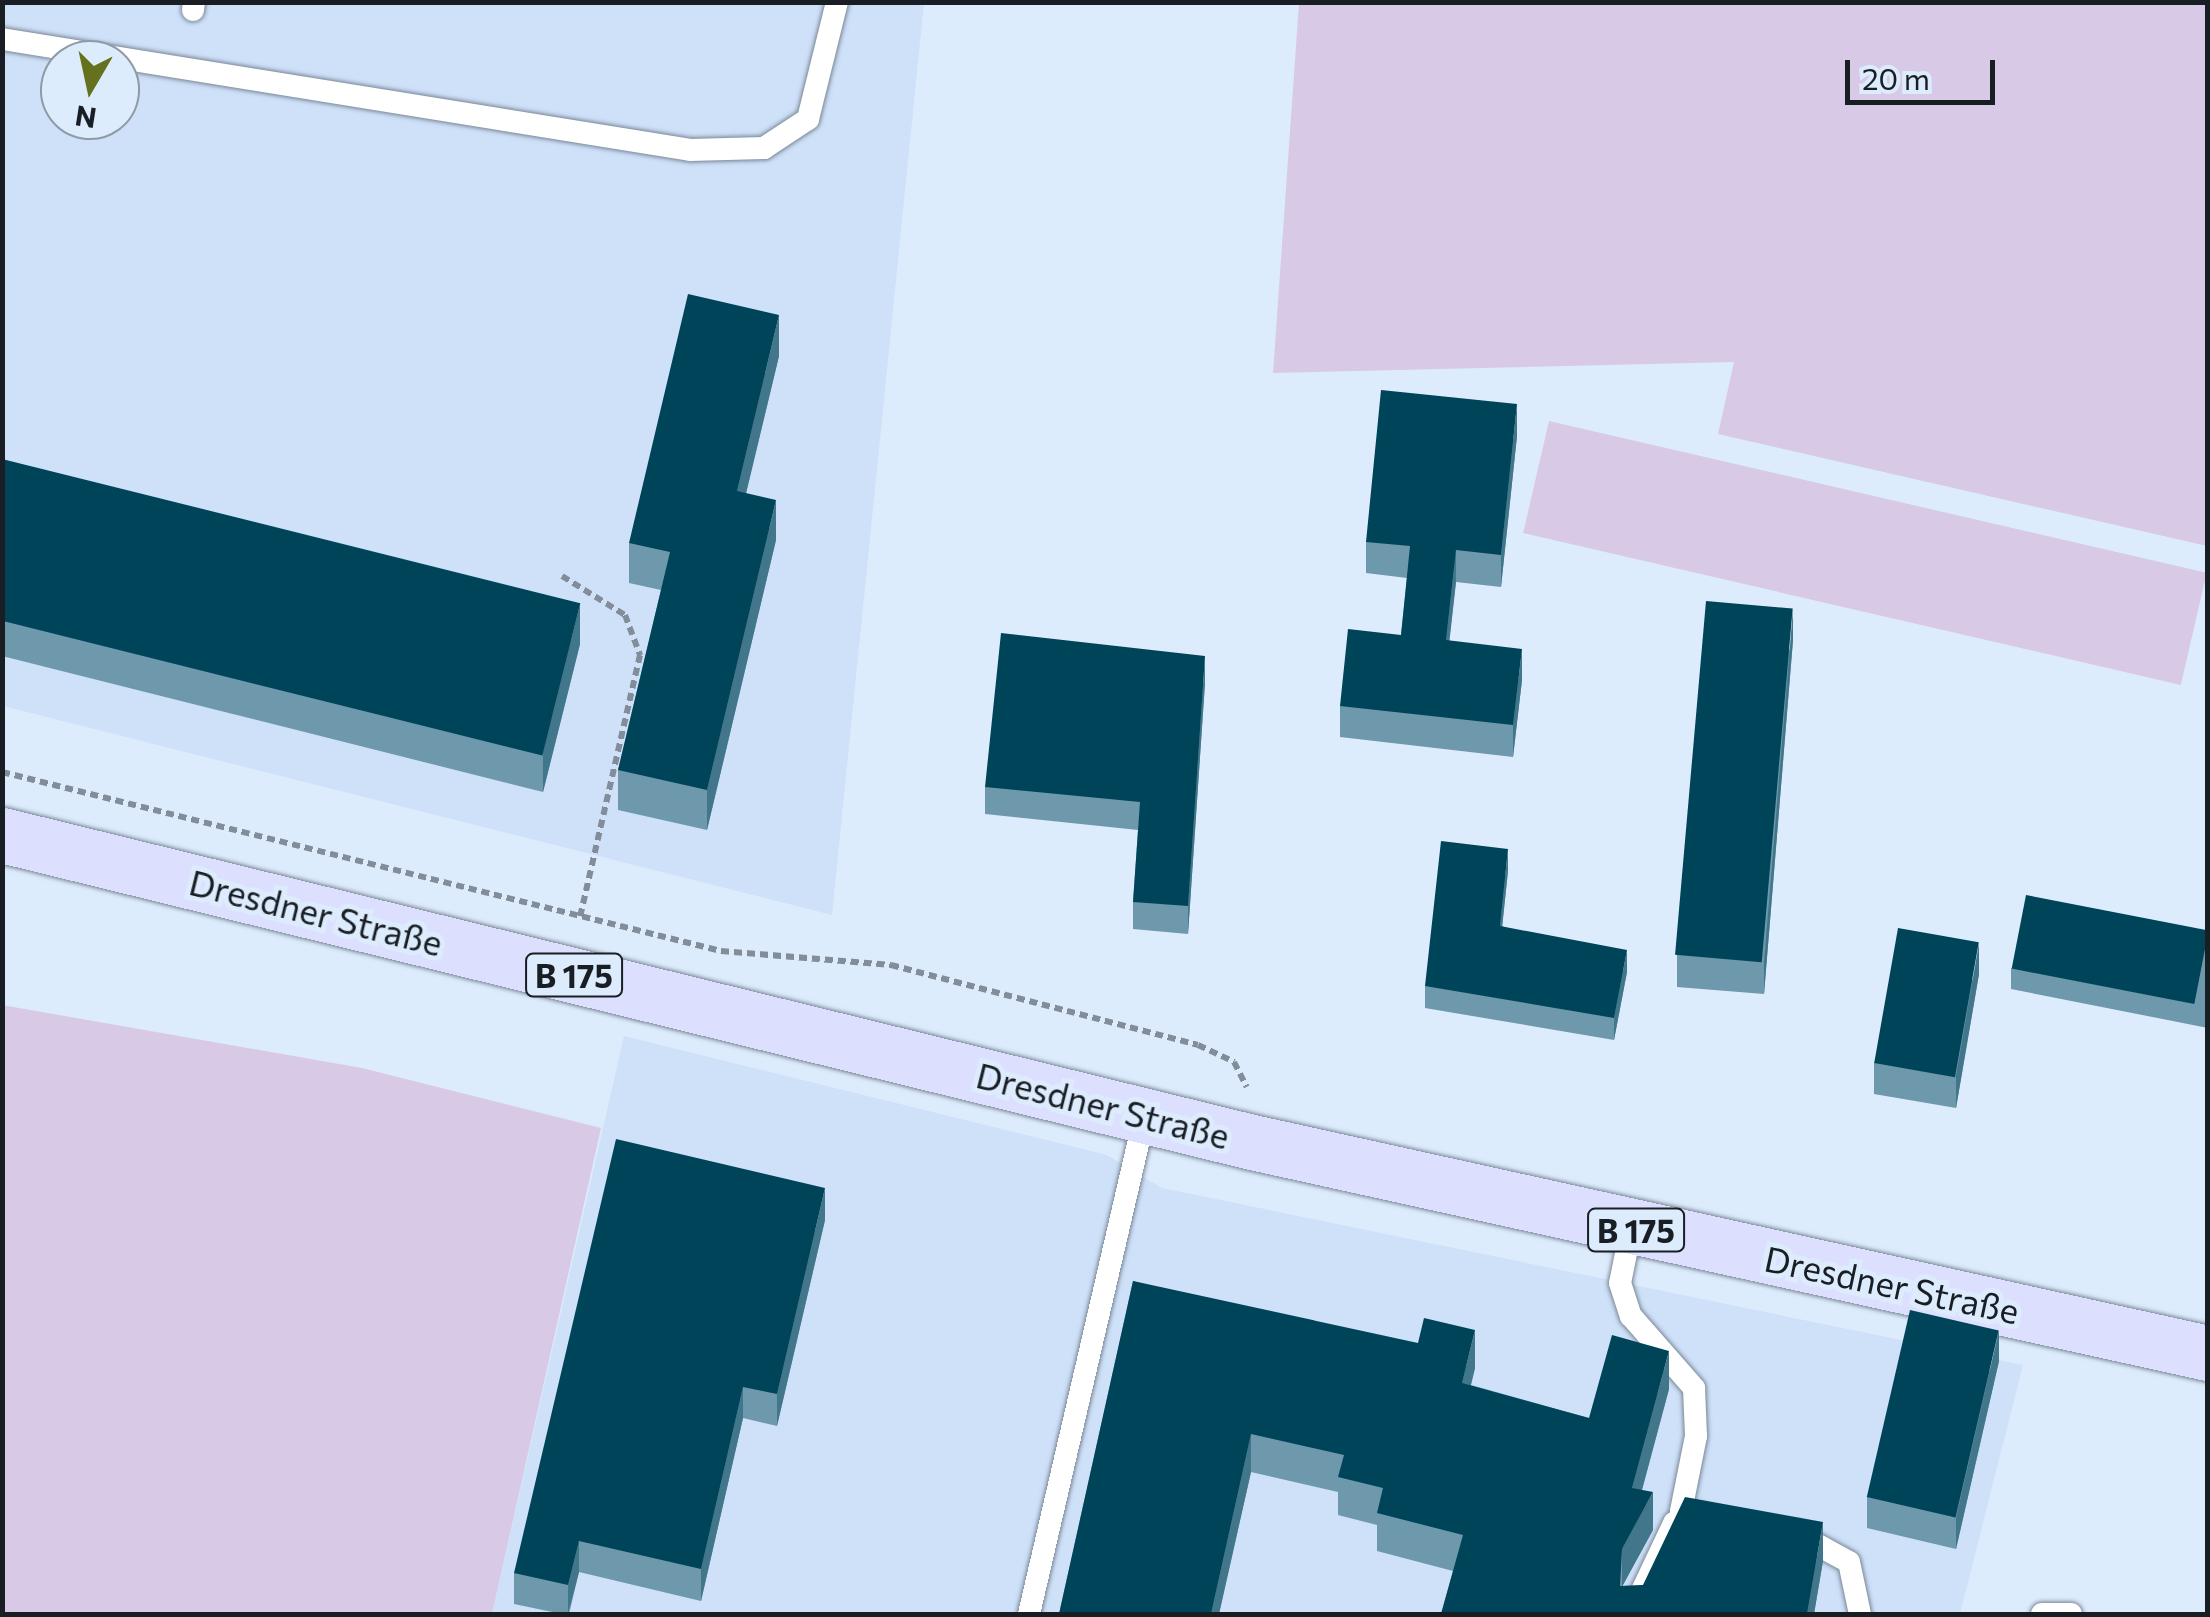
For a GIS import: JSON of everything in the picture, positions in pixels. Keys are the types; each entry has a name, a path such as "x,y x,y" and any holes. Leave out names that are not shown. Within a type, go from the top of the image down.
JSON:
{"main road":[{"name":"Dresdner Straße","path":"2,836 1252,1142 2208,1354"}],"lane":[{"path":"2,39 690,150 764,148 808,120 828,60 837,2"},
{"path":"1029,1614 1144,1114"},
{"path":"1630,1614 1680,1511 1696,1436 1694,1388 1631,1316 1620,1283 1631,1229"},
{"path":"1680,1511 1733,1520"},
{"path":"1768,1526 1823,1542 1849,1562 1860,1614"},
{"path":"2042,1614 2072,1614"}],"path":[{"path":"562,576 624,615 640,655 580,916"},
{"path":"2,772 721,951 891,965 1198,1045 1234,1062 1252,1098 1252,1142"}],"shaded area":[{"path":"2,3 924,3 832,915 3,706"},
{"path":"1299,3 2207,3 2207,546 1718,434 1734,362 1273,373"},
{"path":"1549,421 2207,573 2181,685 1523,533"},
{"path":"2,1005 362,1068 601,1128 492,1614 3,1614"},
{"path":"624,1036 1107,1155 1162,1188 2023,1365 1960,1614 492,1614"}],"building":[{"path":"688,294 779,315 737,491 776,500 707,790 618,770 670,552 629,543"},
{"path":"1381,390 1517,404 1501,555 1456,550 1446,640 1522,649 1513,725 1340,706 1348,629 1401,635 1410,546 1366,542"},
{"path":"2,459 580,603 542,756 2,621"},
{"path":"1706,601 1793,609 1762,962 1675,955"},
{"path":"1001,633 1205,656 1188,906 1133,902 1140,802 985,787"},
{"path":"1441,841 1508,849 1500,926 1627,950 1614,1018 1425,986"},
{"path":"2026,895 2208,930 2194,1004 2012,969"},
{"path":"1898,928 1979,942 1955,1077 1874,1063"},
{"path":"616,1139 825,1188 777,1394 743,1387 701,1569 579,1541 568,1585 514,1573"},
{"path":"1133,1281 1418,1343 1424,1318 1475,1330 1462,1383 1589,1418 1612,1335 1669,1351 1632,1488 1653,1492 1622,1549 1620,1586 1643,1585 1685,1497 1823,1522 1807,1614 1441,1614 1463,1535 1377,1513 1383,1488 1338,1477 1344,1455 1251,1434 1211,1614 1059,1614"},
{"path":"1910,1310 1999,1330 1955,1518 1867,1497"}]}
